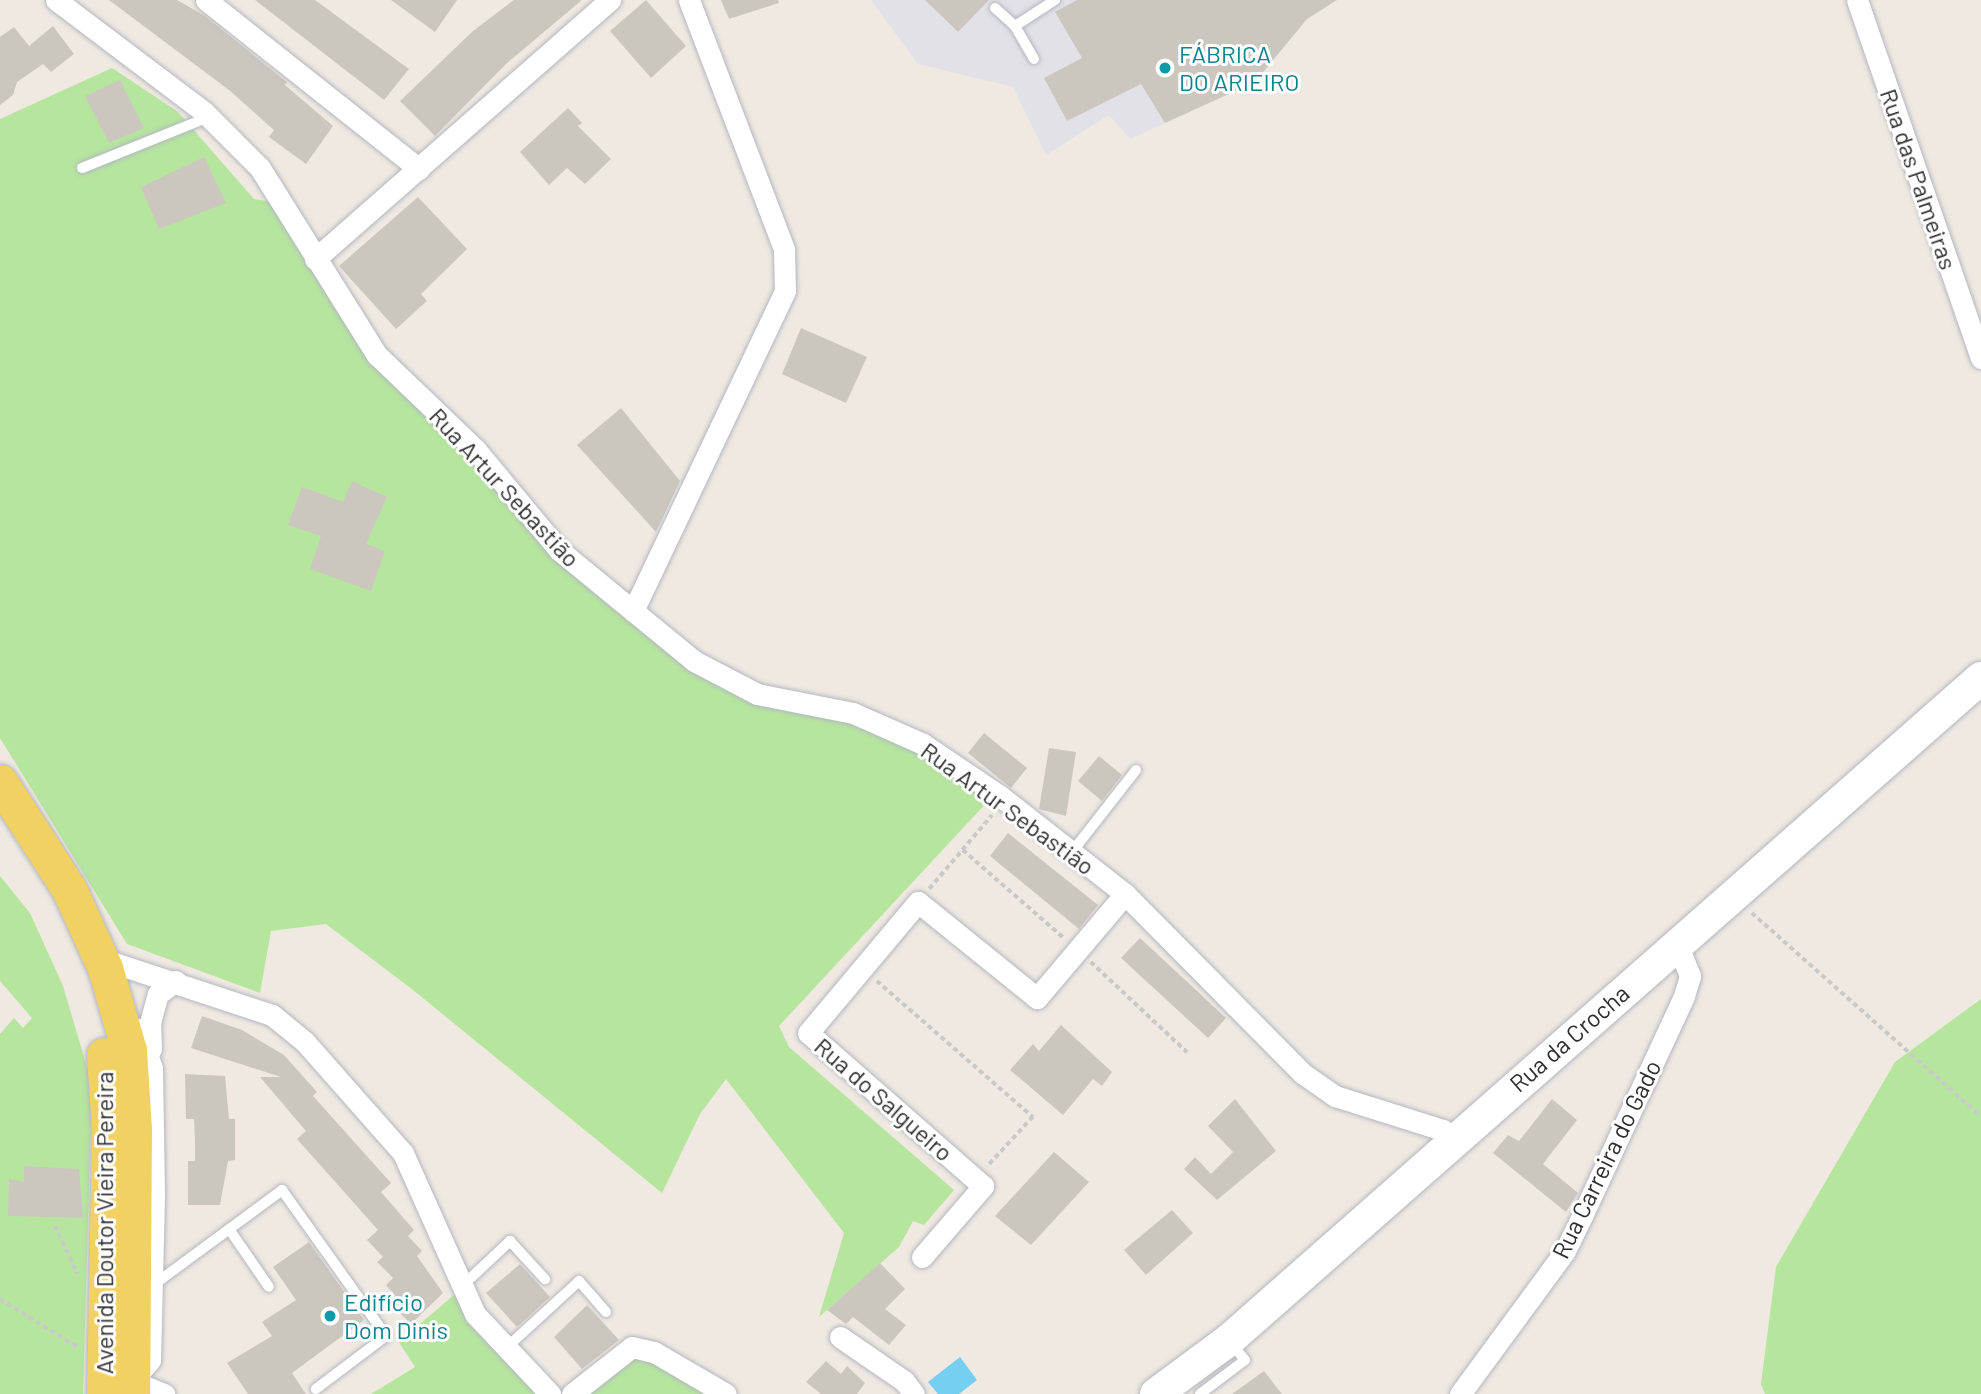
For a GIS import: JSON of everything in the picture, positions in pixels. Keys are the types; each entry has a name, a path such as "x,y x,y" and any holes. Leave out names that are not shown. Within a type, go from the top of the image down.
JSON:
{"main road":[{"name":"Avenida Doutor Vieira Pereira","path":"0,782 69,889 102,959 128,1050 130,1076 122,1390"},
{"name":"Avenida Doutor Vieira Pereira","path":"0,824 51,903 84,974 104,1054 122,1390"}],"street":[{"name":"Rua Artur Sebastião","path":"56,0 209,117 260,169 377,355 477,450 559,550 694,661 757,694 853,713 923,744 1005,800 1125,894 1302,1073 1335,1096 1443,1130 1453,1138"},
{"path":"206,0 419,169"},
{"path":"315,259 610,0"},
{"path":"633,611 785,291 784,248 689,0"},
{"name":"Rua das Palmeiras","path":"1857,0 1981,358"},
{"name":"Rua da Crocha","path":"1156,1394 1228,1340 1453,1138 1981,678"},
{"path":"918,902 1037,998 1125,894"},
{"name":"Rua do Salgueiro","path":"918,902 807,1033 983,1186 922,1257"},
{"name":"Rua Carreira do Gado","path":"1460,1394 1564,1251 1583,1216 1684,996 1690,976 1677,944"},
{"path":"102,959 176,981 272,1015 305,1042 403,1153 460,1288 475,1314 550,1394"},
{"name":"Avenida Doutor Vieira Pereira","path":"102,959 122,987 152,1068 150,1360 122,1390"},
{"path":"152,1068 153,1013 158,994 176,981"},
{"path":"840,1337 904,1381 914,1394"},
{"path":"572,1394 632,1348 654,1352 726,1394"},
{"path":"122,1390 165,1394"}],"lane":[{"path":"1016,26 1055,0"},
{"path":"995,8 1016,26 1034,59"},
{"path":"82,168 209,117"},
{"path":"1072,852 1136,770"},
{"path":"150,1287 282,1190 386,1336 316,1389"},
{"path":"229,1229 269,1287"},
{"path":"460,1288 510,1241 545,1279"},
{"path":"506,1348 579,1281 606,1312"},
{"path":"1200,1394 1245,1360 1228,1340"}],"path":[{"path":"918,902 1005,800"},
{"path":"963,850 1078,950 1186,1052"},
{"path":"1732,895 1981,1116"},
{"path":"872,977 1033,1117 976,1180"},
{"path":"0,1299 81,1349"}],"shaded area":[{"path":"871,0 1337,0 1307,19 1255,82 1130,139 1109,115 1046,155 1013,87 918,64"}],"green space":[{"path":"112,68 177,111 254,199 273,202 373,361 693,673 756,701 850,723 920,751 989,800 779,1026 789,1047 954,1190 924,1225 913,1221 899,1247 819,1317 844,1233 726,1079 700,1114 662,1193 413,990 326,924 271,931 260,993 127,944 0,738 0,119"},
{"path":"0,876 30,913 63,986 92,1084 83,1394 0,1394 0,1034 14,1018 23,1028 32,1018 0,981"},
{"path":"1981,999 1981,1394 1765,1394 1761,1384 1776,1267 1895,1062"},
{"path":"455,1294 541,1394 371,1394 415,1367 399,1342"},
{"path":"635,1353 718,1394 580,1394"}],"water":[{"path":"960,1357 977,1380 959,1394 938,1394 928,1382"}],"building":[{"path":"109,0 177,0 205,16 287,82 285,85 333,126 306,164 269,137 274,130 229,90"},
{"path":"255,0 315,0 409,69 384,100"},
{"path":"391,0 457,0 435,32"},
{"path":"514,0 582,0 506,64 435,136 400,101 473,31"},
{"path":"646,0 686,46 651,78 610,31"},
{"path":"721,0 778,0 779,3 729,19"},
{"path":"925,0 989,0 958,32"},
{"name":"FÁBRICA DO ARIEIRO","path":"1077,0 1337,0 1307,19 1255,82 1165,123 1141,84 1067,121 1044,78 1082,58 1055,12"},
{"path":"53,26 74,54 51,72 43,64 17,82 13,95 0,105 0,37 14,27 29,46"},
{"path":"120,80 144,128 109,143 85,96"},
{"path":"568,108 582,123 578,126 611,159 585,184 567,168 549,185 520,152"},
{"path":"204,157 226,203 159,229 141,187"},
{"path":"418,197 467,249 421,294 427,301 396,329 339,266"},
{"path":"801,328 867,357 846,403 782,374"},
{"path":"621,408 680,481 656,532 577,445"},
{"path":"352,481 387,497 366,544 385,551 371,591 310,569 321,536 288,525 302,487 343,502"},
{"path":"984,733 1027,768 1011,788 968,753"},
{"path":"1049,748 1076,752 1066,816 1039,809"},
{"path":"1099,756 1122,775 1102,801 1078,781"},
{"path":"1008,833 1098,905 1079,929 990,856"},
{"path":"1140,938 1226,1018 1208,1038 1121,958"},
{"path":"202,1016 242,1030 284,1055 317,1092 313,1096 391,1183 381,1192 414,1230 408,1236 422,1251 417,1256 443,1293 411,1324 394,1307 400,1301 386,1285 393,1278 377,1262 383,1257 367,1240 378,1230 297,1139 306,1131 260,1077 281,1077 191,1048"},
{"path":"1061,1025 1112,1072 1102,1086 1093,1079 1063,1115 1010,1070 1033,1044 1039,1051"},
{"path":"185,1074 225,1076 229,1119 235,1119 235,1160 228,1161 220,1205 188,1205 188,1161 195,1161 195,1140 194,1119 186,1119"},
{"path":"1235,1099 1276,1151 1217,1200 1184,1169 1195,1157 1211,1174 1233,1152 1208,1126"},
{"path":"1552,1099 1577,1120 1543,1164 1578,1193 1566,1212 1493,1153 1508,1135 1519,1141"},
{"path":"1054,1152 1089,1182 1031,1245 995,1216"},
{"path":"24,1166 79,1169 83,1218 8,1216 9,1179 24,1182"},
{"path":"1172,1210 1193,1233 1146,1275 1124,1250"},
{"name":"Edifício Dom Dinis","path":"309,1242 364,1320 292,1373 306,1394 248,1394 227,1363 272,1336 262,1322 296,1300 273,1267"},
{"path":"880,1263 905,1289 885,1309 906,1325 889,1345 853,1317 846,1324 827,1310"},
{"path":"520,1264 550,1297 517,1327 486,1293"},
{"path":"587,1305 619,1340 582,1369 554,1337"},
{"path":"826,1361 841,1374 847,1366 865,1383 857,1394 821,1394 806,1382"},
{"path":"1264,1371 1282,1394 1232,1394"}],"place":[{"name":"FÁBRICA DO ARIEIRO","path":"1165,68"},
{"name":"Edifício Dom Dinis","path":"330,1316"}]}
